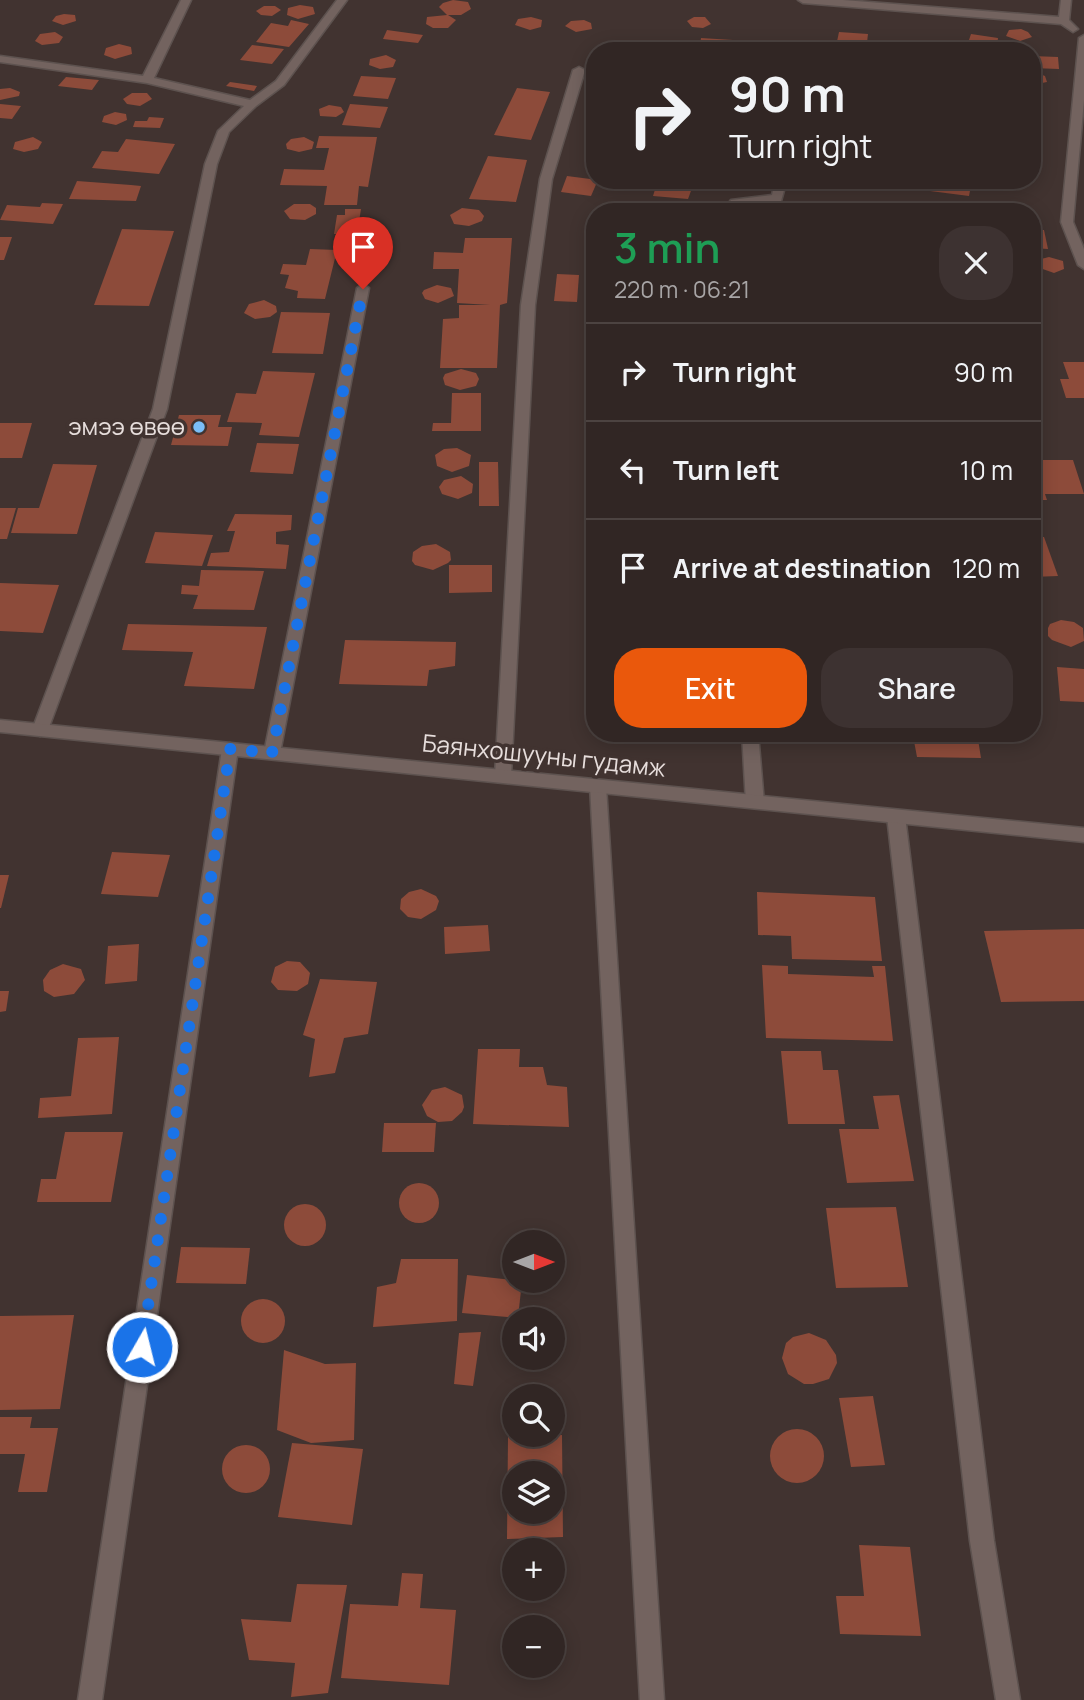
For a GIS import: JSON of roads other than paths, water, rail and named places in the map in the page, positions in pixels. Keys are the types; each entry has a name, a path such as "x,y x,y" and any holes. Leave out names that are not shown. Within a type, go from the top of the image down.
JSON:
{"street":[{"path":"147,80 186,0"},
{"path":"40,730 160,409 211,164 224,131 251,104 281,83 342,0"},
{"path":"803,0 1064,21 1084,38 1067,222 1084,265"},
{"path":"1064,21 1066,0"},
{"path":"0,59 147,80 251,104"},
{"path":"502,776 528,305 546,179 579,70"},
{"path":"735,203 777,198 779,189"},
{"path":"272,753 363,289"},
{"name":"Баянхошууны гудамж","path":"0,726 1084,835"},
{"path":"751,742 755,803"},
{"path":"90,1700 230,749"},
{"path":"598,786 652,1700"},
{"path":"896,816 982,1541 1008,1700"}],"place":[{"name":"эмээ өвөө","path":"199,427"}]}
